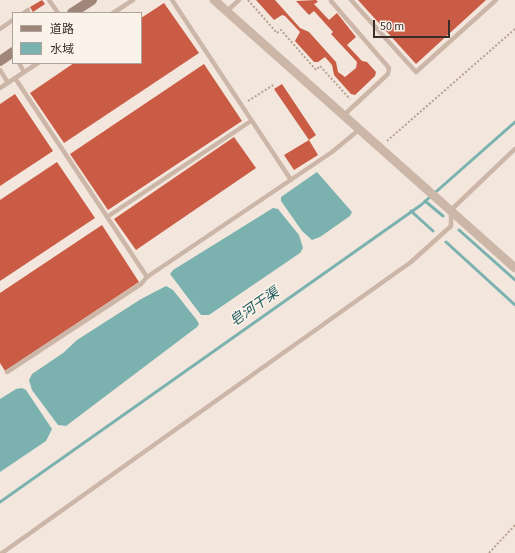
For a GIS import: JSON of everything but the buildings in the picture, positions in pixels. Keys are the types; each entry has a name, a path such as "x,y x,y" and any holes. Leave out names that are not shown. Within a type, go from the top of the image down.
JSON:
{"main road":[{"path":"74,12 92,0"},
{"path":"0,61 12,54"}],"street":[{"path":"214,0 515,268"}],"lane":[{"path":"49,0 57,12"},
{"path":"115,12 133,0"},
{"path":"172,0 291,180"},
{"path":"227,11 239,0"},
{"path":"351,0 416,72 496,0"},
{"path":"331,1 389,68 388,74 344,115"},
{"path":"0,29 12,21"},
{"path":"20,64 24,72"},
{"path":"0,88 36,64"},
{"path":"0,70 8,83"},
{"path":"15,78 147,277"},
{"path":"107,217 252,121"},
{"path":"7,372 141,284 147,277 332,152 360,129"},
{"path":"2,553 411,262 451,226 451,210 515,149"}],"path":[{"path":"248,0 277,33 281,30 316,70 320,66 355,104"},
{"path":"380,147 515,29"},
{"path":"242,105 275,84"},
{"path":"489,553 515,525"}],"water":[{"path":"317,172 352,212 350,216 320,237 312,240 302,231 281,201 281,197"},
{"path":"273,208 278,209 299,235 303,248 300,253 209,315 201,315 170,274 173,270"},
{"path":"166,286 173,290 196,319 199,324 197,327 66,426 58,425 32,390 29,380 32,374 63,353 77,340 141,299"},
{"path":"22,388 26,390 52,429 46,441 0,472 0,399 16,389"}],"waterway":[{"name":"皂河干渠","path":"0,502 421,205 515,122"},
{"path":"425,201 443,216"},
{"path":"411,211 433,231"},
{"path":"459,230 515,280"},
{"path":"446,242 515,305"}]}
